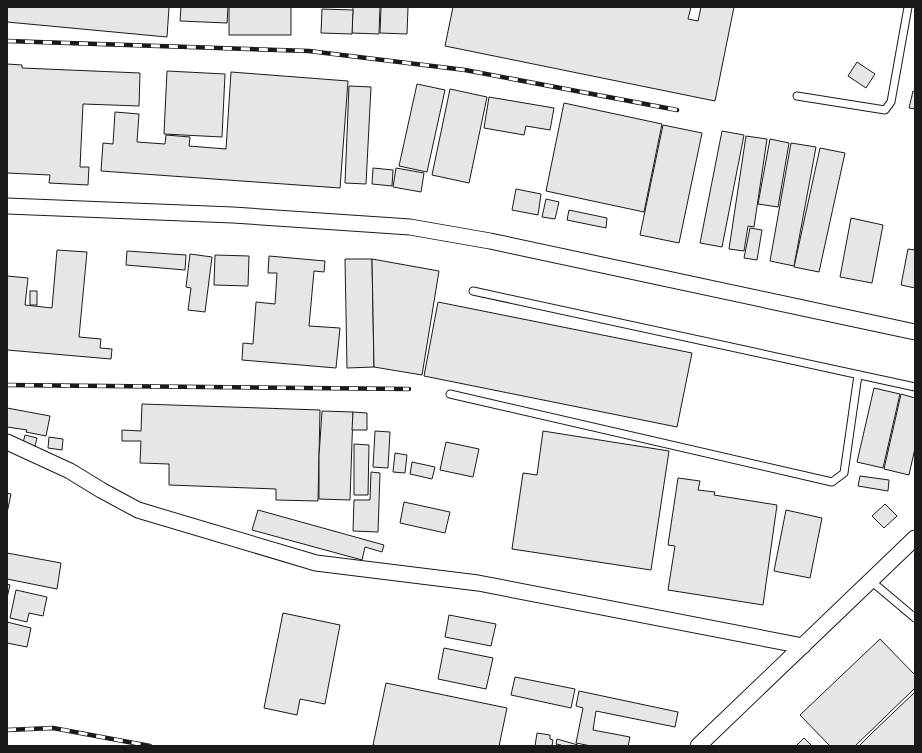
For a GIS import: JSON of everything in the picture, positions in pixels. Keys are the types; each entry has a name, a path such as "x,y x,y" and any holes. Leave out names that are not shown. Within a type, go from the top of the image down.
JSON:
{"street":[{"path":"7,206 233,215 410,226 490,241 915,332"},
{"path":"7,442 70,471 138,510 316,563 478,583 803,646"},
{"path":"698,746 915,538"}],"lane":[{"path":"797,96 885,110 891,102 908,7"},
{"path":"473,291 915,387"},
{"path":"450,394 832,482 844,473 858,374"},
{"path":"871,581 915,618"}],"building":[{"path":"7,7 169,7 167,37 7,22"},
{"path":"181,7 228,7 227,23 180,21"},
{"path":"229,7 291,7 291,35 229,35"},
{"path":"353,7 380,7 379,34 352,33"},
{"path":"381,7 408,7 407,34 380,33"},
{"path":"453,7 691,7 688,19 698,21 701,7 734,7 715,101 445,46"},
{"path":"322,9 353,10 352,34 321,33"},
{"path":"857,62 875,74 866,88 848,76"},
{"path":"7,64 22,65 22,68 140,73 139,106 83,104 80,167 89,167 88,185 49,183 50,175 7,173"},
{"path":"167,71 225,74 222,137 164,134"},
{"path":"231,72 348,81 340,188 101,171 103,143 113,144 115,112 139,114 137,142 165,144 166,135 190,137 189,146 226,149"},
{"path":"417,84 445,90 427,172 399,166"},
{"path":"349,86 371,87 366,184 345,183"},
{"path":"450,89 487,97 469,183 432,175"},
{"path":"913,91 915,92 915,109 909,108"},
{"path":"489,97 554,108 550,130 526,126 524,135 484,128"},
{"path":"564,103 662,124 644,212 546,191"},
{"path":"663,125 702,133 679,243 640,235"},
{"path":"722,131 744,135 722,247 700,243"},
{"path":"746,136 767,139 754,227 748,226 744,251 729,249"},
{"path":"770,139 789,143 778,207 758,204"},
{"path":"791,143 816,147 794,266 770,261"},
{"path":"820,148 845,153 819,272 794,267"},
{"path":"373,168 393,170 392,186 372,184"},
{"path":"396,168 424,173 421,192 393,187"},
{"path":"516,189 541,194 538,215 512,210"},
{"path":"546,199 559,202 555,219 542,217"},
{"path":"569,210 607,218 606,228 567,220"},
{"path":"851,218 883,225 872,283 840,277"},
{"path":"750,228 762,230 757,260 744,258"},
{"path":"908,249 915,250 915,288 901,285"},
{"path":"57,250 87,252 79,337 101,339 100,348 112,349 111,359 7,350 7,276 28,278 25,305 52,308"},
{"path":"127,251 186,255 185,270 126,265"},
{"path":"190,254 212,257 205,312 188,310 191,288 186,287"},
{"path":"215,255 249,256 248,286 214,285"},
{"path":"269,256 325,261 324,272 314,271 309,326 340,328 336,368 242,360 243,343 253,344 256,302 275,304 277,273 268,273"},
{"path":"345,259 372,259 374,367 347,368"},
{"path":"372,259 439,271 422,375 374,367"},
{"path":"30,291 37,291 37,305 30,305"},
{"path":"438,302 692,353 677,427 424,376"},
{"path":"874,388 900,394 883,468 857,462"},
{"path":"901,394 915,398 915,448 909,475 884,469"},
{"path":"142,404 320,410 318,501 276,500 276,489 169,485 169,464 140,463 141,441 122,441 122,430 141,431"},
{"path":"7,408 50,416 46,436 26,432 27,430 7,427"},
{"path":"322,411 353,412 350,500 319,499 319,456"},
{"path":"353,412 367,413 367,430 352,430"},
{"path":"375,431 390,432 388,468 373,467"},
{"path":"543,431 669,451 651,570 512,549 523,473 537,475"},
{"path":"25,435 37,438 35,446 23,443"},
{"path":"49,437 63,439 62,450 48,448"},
{"path":"446,442 479,449 473,477 440,470"},
{"path":"354,444 369,445 368,495 354,495"},
{"path":"395,453 407,455 405,473 393,472"},
{"path":"412,462 435,467 432,479 410,474"},
{"path":"371,472 380,473 378,532 353,531 354,500 370,500"},
{"path":"860,476 889,480 888,491 858,486"},
{"path":"678,478 700,481 698,490 715,492 714,495 777,505 763,605 668,590 675,546 668,545"},
{"path":"7,493 11,494 7,513"},
{"path":"404,502 450,512 445,533 400,523"},
{"path":"885,504 897,516 884,528 872,516"},
{"path":"258,510 384,545 382,552 365,547 362,560 252,530"},
{"path":"786,510 822,518 810,578 774,571"},
{"path":"7,553 61,563 57,589 7,579"},
{"path":"7,584 10,585 7,598"},
{"path":"16,590 47,597 43,616 29,613 27,622 10,618"},
{"path":"283,613 340,625 325,704 300,699 297,715 264,708"},
{"path":"449,615 496,624 491,646 445,637"},
{"path":"7,622 31,628 27,647 7,643"},
{"path":"880,639 915,675 915,688 855,746 830,746 800,715"},
{"path":"444,648 493,658 486,689 438,679"},
{"path":"515,677 575,689 571,708 511,695"},
{"path":"386,683 507,708 499,746 373,745"},
{"path":"579,691 678,712 675,727 596,711 593,730 630,737 628,746 591,746 576,743 583,708 576,706"},
{"path":"915,692 915,746 859,746 872,733"},
{"path":"537,733 550,735 550,739 553,740 552,746 535,746"},
{"path":"804,738 812,746 796,746"},
{"path":"557,739 578,745 560,746 561,745 556,744"}],"railway":[{"path":"7,41 309,51 465,70 677,110"},
{"path":"7,385 409,389"},
{"path":"7,730 53,728 150,746"}]}
